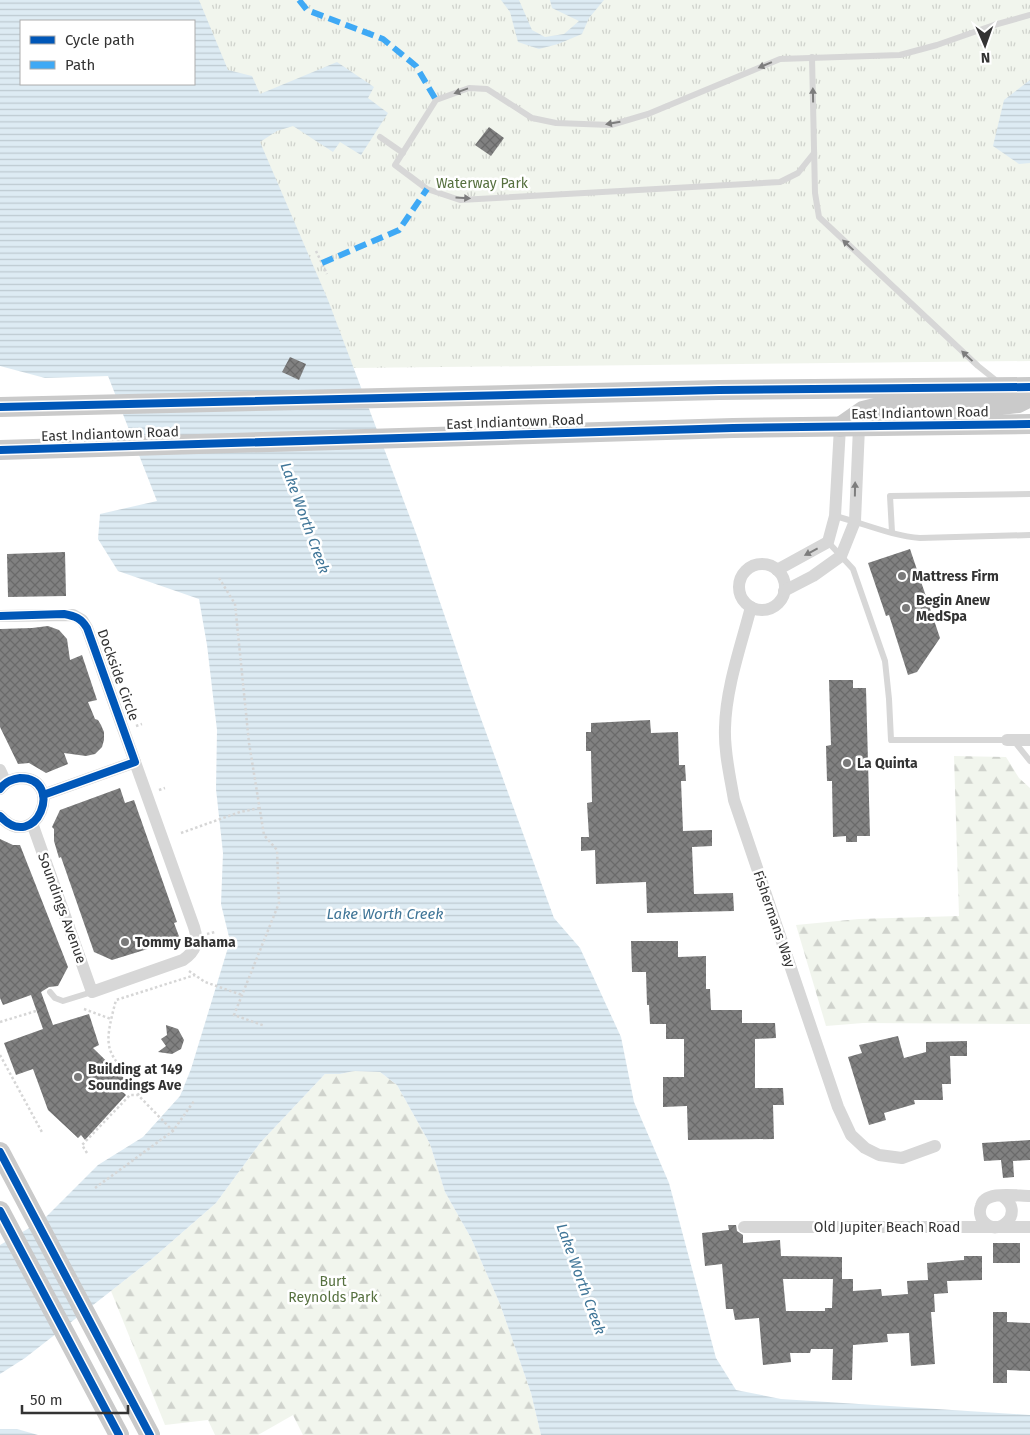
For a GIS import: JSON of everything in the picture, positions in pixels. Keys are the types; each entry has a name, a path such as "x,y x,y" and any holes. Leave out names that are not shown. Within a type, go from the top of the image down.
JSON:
{"main road":[{"name":"East Indiantown Road","path":"0,407 719,390 1030,387"},
{"path":"849,427 863,411 879,407 993,406 1018,403 1030,397"},
{"name":"East Indiantown Road","path":"0,450 733,428 1030,424"},
{"path":"0,1152 150,1435"},
{"path":"4,1217 119,1435"}],"street":[{"path":"778,570 828,542 835,516 849,427"},
{"path":"784,591 813,576 841,556 855,521 849,427"},
{"path":"763,564 771,566 778,570 784,583 784,591 782,598 771,608 758,610 751,607 740,596 740,580 748,568 763,564"},
{"name":"Fishermans Way","path":"751,607 726,708 726,753 734,800 838,1107 851,1135 865,1148 879,1155 902,1158 935,1146"},
{"name":"Dockside Circle","path":"0,616 73,615 82,620 87,628 197,939 194,951 183,960 92,992"},
{"path":"1010,740 1030,740"},
{"path":"43,795 135,762"},
{"path":"0,770 3,786 17,778 26,779 40,788 43,795 43,810 40,817 32,823 20,826 12,825 0,816"},
{"name":"Soundings Avenue","path":"32,823 92,992"},
{"path":"1002,1196 1007,1200 1012,1211 1008,1222 997,1227 987,1225 980,1213 980,1208 986,1198 991,1196 1002,1196 1030,1196"},
{"name":"Old Jupiter Beach Road","path":"744,1227 1030,1228"}],"lane":[{"path":"814,153 798,172 780,182 460,200 427,189 396,165 436,100 469,88 487,89 532,118 556,123 611,125 648,114 780,59 900,54 936,45 1030,15"},
{"path":"812,57 815,193 818,217 978,366 1004,387"},
{"path":"380,137 403,153"},
{"path":"892,532 890,496 1030,494"},
{"path":"835,516 892,532 903,537 1030,536"},
{"path":"828,542 853,569 885,661 891,740 1010,740 1030,762"},
{"path":"50,992 62,1002 92,992"}],"path":[{"path":"316,251 327,274"},
{"path":"219,578 235,604 249,743 264,835 277,850 279,903 234,1015 265,1026"},
{"path":"181,833 240,812 260,808"},
{"path":"188,970 205,982 242,995"},
{"path":"138,1095 142,1087 119,1066 108,1046 111,1019 116,1000 195,975"},
{"path":"84,1009 111,1019"},
{"path":"0,1022 36,1011"},
{"path":"0,1054 43,1134"},
{"path":"86,1153 82,1146 130,1094 138,1095 173,1132"},
{"path":"95,1188 173,1132 194,1101"}],"green space":[{"name":"Waterway Park","path":"194,0 1030,0 1030,361 351,368"},
{"path":"954,756 1006,757 1019,778 1030,788 1030,1024 863,1023 826,1026 796,925 859,919 959,916"},
{"name":"Burt Reynolds Park","path":"354,1071 380,1072 397,1085 430,1144 445,1192 471,1238 500,1304 531,1393 541,1435 303,1435 293,1415 258,1435 215,1435 208,1420 165,1425 111,1291 153,1258 216,1203 260,1143 325,1074 340,1074"}],"water":[{"name":"Lake Worth Creek","path":"0,0 199,0 228,70 252,76 260,94 337,62 374,87 368,98 388,113 361,155 340,142 333,152 293,126 277,131 260,142 328,300 417,536 469,686 554,918 580,948 621,1037 634,1102 669,1183 716,1358 736,1390 781,1399 1030,1415 1030,1435 541,1435 531,1393 500,1304 471,1238 445,1192 430,1144 397,1085 380,1072 354,1071 340,1074 325,1074 260,1143 216,1203 153,1258 25,1358 0,1374 0,1245 43,1220 98,1165 143,1137 180,1096 191,1069 230,941 221,904 223,853 216,789 217,730 207,645 199,599 118,571 98,539 100,514 157,501 108,376 45,378 0,366"},
{"path":"501,0 519,0 532,30 545,37 564,34 579,21 552,8 550,0 604,0 589,18 582,34 558,44 539,49 518,42 510,12"},
{"path":"1030,80 1030,163 1019,164 993,146 1004,100"},
{"path":"0,1429 17,1429 38,1435 0,1435"}],"building":[{"path":"489,127 504,138 491,156 475,145"},
{"path":"290,357 306,364 299,380 282,372"},
{"path":"910,549 940,638 917,672 908,675 889,615 886,616 868,563"},
{"path":"65,552 66,596 8,597 7,554"},
{"path":"48,626 59,630 67,639 70,660 82,655 97,700 88,702 95,719 98,720 104,732 104,740 102,747 95,754 86,756 64,753 68,764 46,773 29,763 18,764 0,727 0,629"},
{"name":"La Quinta","path":"829,680 853,680 853,688 866,688 870,836 857,836 857,842 846,842 846,836 833,837 832,781 827,781 826,746 831,745"},
{"path":"650,720 651,733 678,732 679,765 685,765 686,781 681,781 683,831 712,830 712,846 692,847 694,894 733,893 734,911 647,913 646,882 596,884 595,850 581,851 581,837 589,837 587,803 592,802 591,751 586,751 586,732 591,732 591,723"},
{"path":"120,788 125,803 134,800 177,922 174,923 180,939 112,960 94,952 61,857 59,858 54,841 54,829 52,827 60,810"},
{"path":"0,839 13,845 20,845 68,967 58,986 49,987 41,992 53,1025 89,1014 99,1045 93,1048 130,1084 123,1092 126,1095 85,1140 81,1135 78,1138 48,1110 33,1069 16,1075 4,1043 43,1029 31,995 3,1005 0,998"},
{"path":"631,941 678,941 678,957 706,956 706,989 710,989 711,1010 742,1010 742,1023 775,1023 776,1038 755,1039 755,1088 783,1088 784,1105 773,1105 774,1139 688,1140 687,1106 663,1107 663,1077 684,1077 684,1039 666,1039 666,1024 650,1024 649,1005 647,1005 646,972 632,972"},
{"path":"166,1025 178,1029 184,1040 181,1049 172,1054 158,1052 166,1046 161,1039 167,1035"},
{"path":"898,1036 904,1058 926,1052 926,1042 967,1041 967,1056 950,1056 951,1084 942,1084 943,1100 914,1100 915,1104 884,1113 886,1120 869,1125 848,1057 862,1053 859,1045"},
{"path":"1030,1140 1030,1160 1013,1161 1014,1177 1003,1178 1001,1160 984,1161 982,1143"},
{"path":"728,1225 736,1225 737,1231 743,1235 743,1243 780,1240 781,1256 842,1257 842,1279 853,1279 853,1291 881,1289 882,1296 908,1294 907,1281 928,1280 927,1263 964,1260 964,1256 982,1256 982,1280 947,1281 948,1293 934,1294 935,1312 931,1312 935,1364 911,1366 909,1333 887,1334 888,1342 853,1345 852,1380 832,1380 833,1349 811,1349 810,1353 790,1353 791,1362 763,1365 759,1318 735,1320 733,1309 726,1309 722,1264 705,1266 702,1233 729,1230","holes":["783,1279 833,1279 832,1308 825,1308 825,1311 786,1311"]},
{"path":"993,1243 1020,1243 1020,1263 993,1263"},
{"path":"993,1312 1007,1312 1007,1322 1030,1323 1030,1371 1007,1370 1007,1383 993,1383"}],"marked path":[{"path":"299,0 307,10 383,39 416,66 436,100"},
{"path":"322,263 399,230 427,189"}],"cycle path":[{"path":"0,407 719,390 1030,387"},
{"path":"0,450 733,428 1030,424"},
{"path":"0,616 64,614 75,617 82,622 87,628 135,762 43,795"},
{"path":"0,789 11,780 20,778 34,781 41,789 43,800 41,812 34,821 25,827 13,826 0,816"},
{"path":"0,1152 150,1435"},
{"path":"0,1211 119,1435"}],"place":[{"name":"Mattress Firm","path":"902,576"},
{"name":"Begin Anew MedSpa","path":"906,608"},
{"name":"La Quinta","path":"847,763"},
{"name":"Tommy Bahama","path":"125,942"},
{"name":"Building at 149 Soundings Ave","path":"78,1077"}]}
